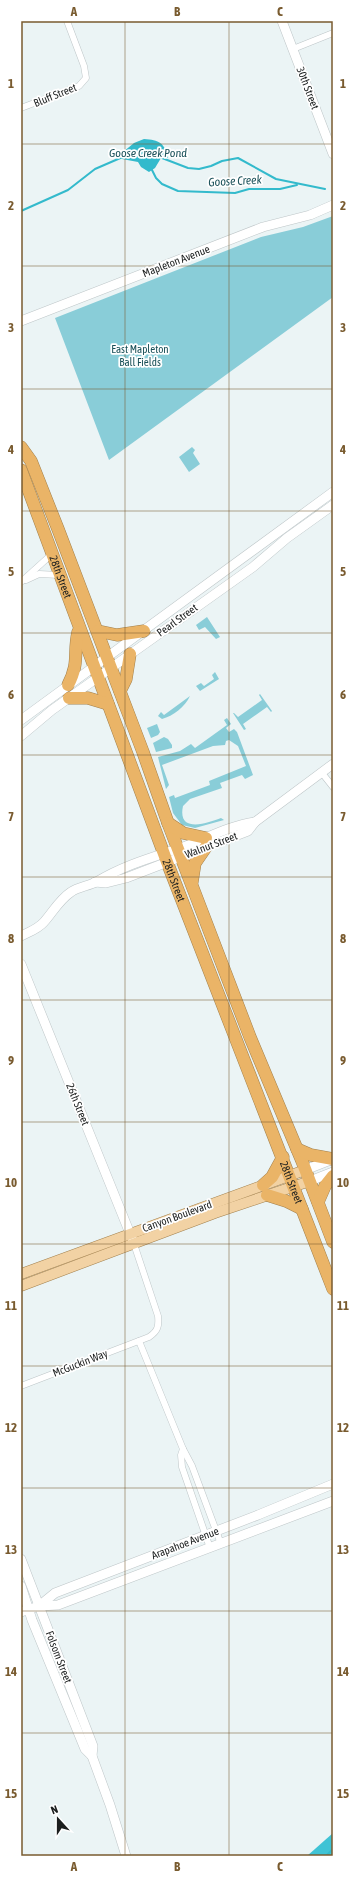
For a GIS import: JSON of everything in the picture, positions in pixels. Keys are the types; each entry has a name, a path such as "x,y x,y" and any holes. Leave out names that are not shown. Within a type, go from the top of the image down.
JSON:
{"highway":[{"name":"28th Street","path":"21,447 31,461 98,631 179,853 248,1033 297,1150 333,1242"},
{"name":"28th Street","path":"21,470 59,575 166,857 333,1289"},
{"path":"68,685 77,662 76,640 79,628"},
{"path":"98,631 117,635 144,631"},
{"path":"120,691 126,679 130,654"},
{"path":"70,698 88,698 108,704"},
{"path":"168,823 183,833 206,843 195,863 192,885"},
{"path":"297,1150 311,1155 333,1159"},
{"path":"283,1157 265,1190 302,1209"},
{"path":"318,1202 325,1186 333,1176"}],"main road":[{"name":"30th Street","path":"282,21 333,154"},
{"name":"Mapleton Avenue","path":"21,322 263,227 310,215 333,205"},
{"name":"Pearl Street","path":"21,736 70,698 96,672 144,631 333,492"},
{"name":"Pearl Street","path":"109,662 130,654 253,567 287,538 333,505"},
{"name":"Pearl Street","path":"21,720 68,685 96,672"},
{"name":"Walnut Street","path":"21,936 36,929 44,922 57,904 70,893 95,882 117,880 166,857 206,843 241,825 255,822 333,764"},
{"name":"26th Street","path":"22,969 134,1244"},
{"name":"Canyon Boulevard","path":"21,1274 130,1233 292,1181 307,1175 333,1159"},
{"name":"Canyon Boulevard","path":"307,1175 333,1172"},
{"name":"Canyon Boulevard","path":"21,1286 134,1244 265,1190"},
{"name":"Arapahoe Avenue","path":"39,1606 54,1593 217,1531 333,1484"},
{"name":"Arapahoe Avenue","path":"25,1611 39,1606 58,1604 333,1501"},
{"name":"Folsom Street","path":"21,1559 93,1746 92,1756"},
{"name":"Folsom Street","path":"21,1586 25,1611 85,1749 92,1756 110,1805 126,1856"}],"street":[{"name":"Bluff Street","path":"21,108 79,86 86,78 84,66 67,21"},
{"path":"293,49 333,33"},
{"path":"21,582 52,554"},
{"path":"21,582 39,574 47,573 59,575"},
{"path":"322,773 333,787"},
{"name":"McGuckin Way","path":"21,1386 139,1341 156,1332 159,1325 158,1316 134,1244"},
{"path":"139,1341 183,1449 192,1466 221,1544"},
{"path":"183,1449 181,1455 182,1467 210,1548"}],"green space":[{"name":"East Mapleton Ball Fields","path":"333,216 333,297 109,460 55,318 261,237 303,227"},
{"path":"192,447 195,450 193,453 200,464 189,472 179,457"},
{"path":"207,617 220,637 216,639 205,627 199,630 196,625"},
{"path":"215,672 219,679 200,691 196,686 201,683 204,686 214,679 212,675"},
{"path":"260,694 272,711 271,712 267,707 243,724 246,729 244,730 233,713 238,717 262,700 259,695"},
{"path":"190,696 182,707 166,718 162,719 158,716 161,712 164,715"},
{"path":"227,718 231,724 226,728 229,732 234,729 237,732 253,775 245,779 242,775 220,783 222,788 190,799 183,806 182,815 189,823 202,824 221,818 224,820 195,828 182,825 173,813 169,797 174,795 175,798 210,785 209,781 246,766 238,746 229,740 226,741 225,745 213,746 162,765 169,785 166,789 158,757 180,751 191,744 195,748 227,725 224,720"},
{"path":"157,724 160,732 158,735 151,738 147,728"},
{"path":"164,737 168,739 172,745 172,748 156,752 153,743"}],"shaded area":[{"path":"333,1833 333,1856 307,1856"}],"water":[{"name":"Goose Creek Pond","path":"144,139 154,140 160,143 165,149 168,158 161,158 155,168 149,172 141,167 138,162 122,159 123,152 134,143"}],"waterway":[{"name":"Goose Creek","path":"21,211 68,190 95,169 125,156"},
{"name":"Goose Creek","path":"162,158 188,168 199,169 222,161 238,158 276,179 325,189"},
{"name":"Goose Creek","path":"151,168 156,178 162,184 178,191 235,193 249,189 280,189 297,185"},
{"path":"326,1856 333,1849"}]}
